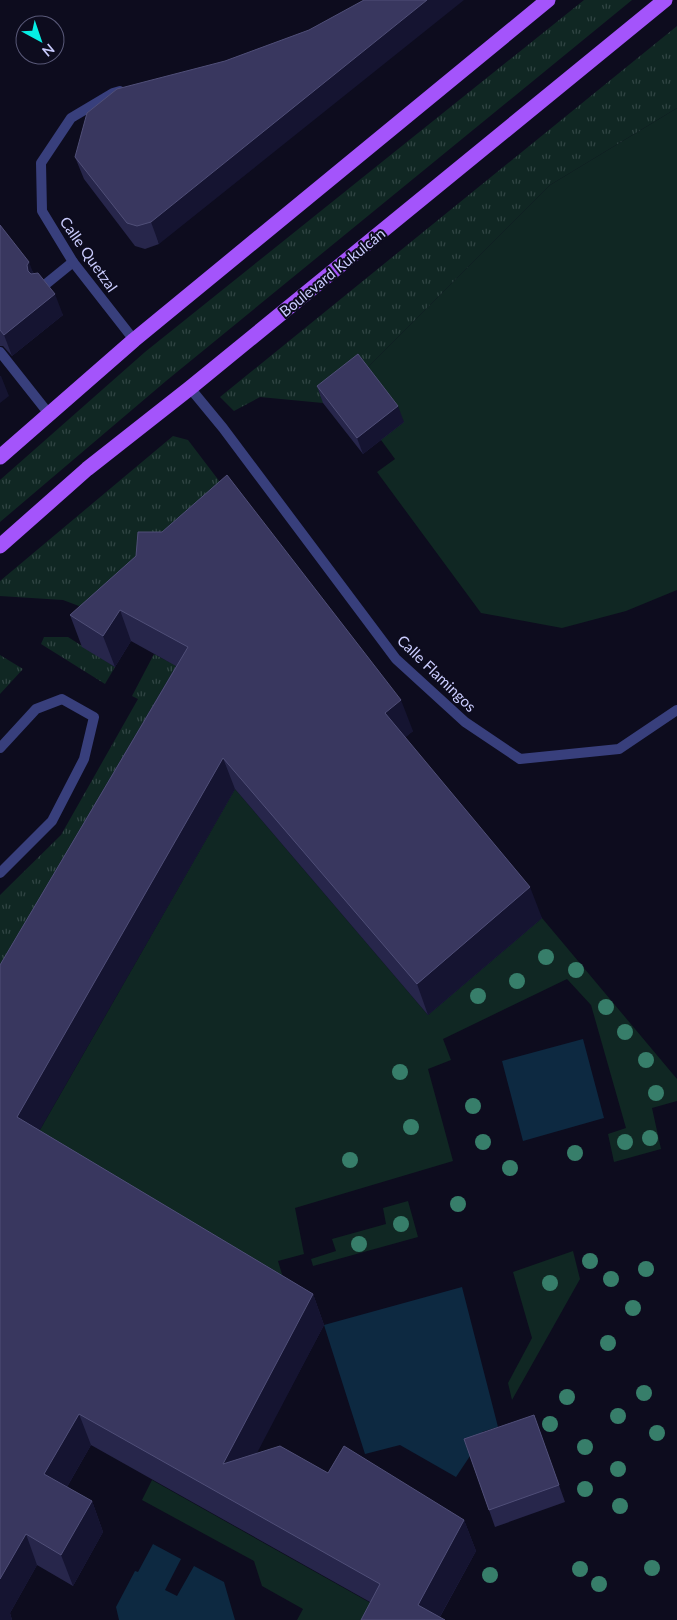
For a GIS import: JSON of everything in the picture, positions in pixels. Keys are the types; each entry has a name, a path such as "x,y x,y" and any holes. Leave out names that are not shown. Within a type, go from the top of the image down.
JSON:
{"main road":[{"path":"0,457 134,340 548,0"},
{"name":"Boulevard Kukulcán","path":"0,546 87,469 190,388 665,0"}],"street":[{"name":"Calle Quetzal","path":"132,89 112,93 71,118 41,163 42,212 73,262 134,340"},
{"path":"41,288 73,262"},
{"path":"0,352 49,414"},
{"name":"Calle Flamingos","path":"190,388 223,428 396,659 465,722 520,759 619,750 677,710"},
{"path":"0,748 36,709 62,699 94,717 84,759 52,821 0,873"}],"green space":[{"path":"584,0 632,0 166,381 0,522 0,480 145,352"},
{"path":"677,26 677,108 550,185 364,371 323,403 260,397 234,411 220,397"},
{"path":"677,108 677,590 626,611 562,628 481,613 377,472 395,459 381,440 364,371 550,185"},
{"path":"173,436 188,440 239,507 87,609 63,600 0,596 0,581"},
{"path":"44,637 68,637 115,667 105,684 41,644"},
{"path":"154,654 169,662 176,658 181,669 0,1015 0,895 61,835 138,699 132,696"},
{"path":"0,655 23,669 0,694"},
{"path":"235,789 428,1015 542,918 677,1079 677,1101 652,1108 661,1149 614,1162 608,1134 626,1128 591,1005 567,979 443,1039 451,1060 428,1069 453,1161 295,1208 304,1254 278,1261 284,1281 29,1149"},
{"path":"408,1201 418,1237 313,1266 311,1259 336,1251 332,1239 386,1224 383,1208"},
{"path":"573,1251 580,1279 512,1400 508,1383 532,1338 513,1272"},
{"path":"152,1480 392,1615 389,1620 297,1620 303,1609 262,1586 254,1561 142,1500"}],"water":[{"path":"583,1039 604,1118 523,1141 502,1061"},
{"path":"462,1287 498,1427 482,1432 488,1450 470,1456 456,1477 400,1445 365,1454 324,1325"},
{"path":"153,1544 181,1559 165,1590 177,1596 194,1566 224,1582 235,1620 119,1620 116,1607 135,1571 138,1572"}],"building":[{"path":"364,0 427,0 151,222 137,226 127,223 75,157 87,113 117,89 225,61 309,30"},
{"path":"0,225 29,262 27,265 28,271 31,274 38,273 55,294 4,335 0,330"},
{"path":"358,354 398,406 357,438 317,386"},
{"path":"227,475 401,700 385,713 530,887 417,984 223,758 17,1117 313,1294 223,1464 280,1446 328,1473 344,1446 464,1520 418,1605 445,1620 361,1620 380,1584 79,1414 44,1474 92,1501 61,1555 26,1534 0,1579 0,965 188,647 120,610 103,636 70,615 136,556 138,532 162,532"},
{"path":"534,1415 559,1485 489,1510 464,1439"}]}
